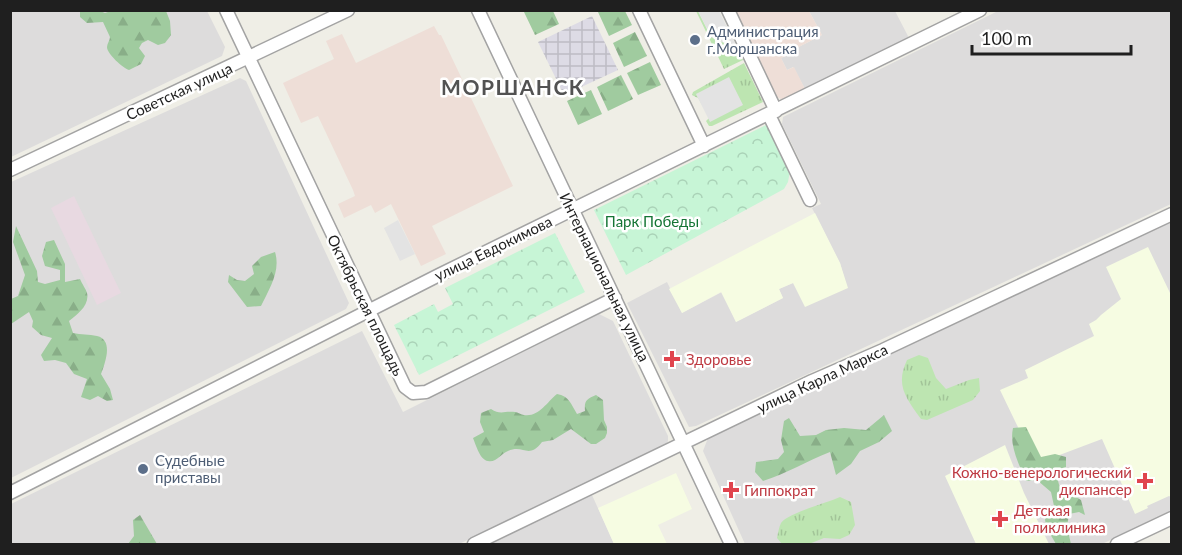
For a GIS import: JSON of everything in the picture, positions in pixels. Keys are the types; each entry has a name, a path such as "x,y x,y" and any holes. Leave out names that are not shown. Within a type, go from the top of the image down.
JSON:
{"street":[{"name":"Октябрьская площадь","path":"226,10 405,387 413,393 426,392 615,298"},
{"name":"Советская улица","path":"10,170 348,10"},
{"name":"Интернациональная улица","path":"478,10 731,544"},
{"path":"639,10 704,146"},
{"path":"728,10 810,200"},
{"name":"улица Евдокимова","path":"10,493 369,311 980,10"},
{"name":"улица Карла Маркса","path":"474,544 812,381 1172,214"},
{"path":"1117,544 1172,518"}],"shaded area":[{"path":"11,11 207,11 225,47 222,56 11,157"},
{"path":"698,11 719,11 738,49 711,37"},
{"path":"735,11 809,11 822,35 781,58 787,70 794,67 805,89 783,100 777,97"},
{"path":"809,11 895,11 909,38 805,89 793,67 787,70 781,58 822,35"},
{"path":"998,11 1171,11 1171,204 696,426 689,427 627,303 667,282 682,313 722,292 736,322 783,298 779,289 793,283 847,288 840,263 812,208 821,204 782,124 783,117"},
{"path":"592,16 618,70 564,95 538,42"},
{"path":"434,26 441,35 513,186 432,226 446,254 421,266 391,204 375,213 371,205 344,218 338,204 355,196 353,190 318,116 301,123 283,83 334,59 326,41 342,34 356,63"},
{"path":"729,77 743,105 710,122 696,94"},
{"path":"240,78 246,81 349,303 346,309 11,478 11,182"},
{"path":"74,196 121,293 97,305 51,208"},
{"path":"815,213 840,263 848,288 805,307 793,283 779,289 783,298 736,322 721,292 682,313 669,289"},
{"path":"398,220 415,254 400,261 384,228"},
{"path":"1171,222 1171,511 1102,544 745,544 703,451 708,438"},
{"path":"1148,247 1171,295 1171,497 1147,506 1148,508 1135,514 1102,439 1041,462 1030,452 1000,390 1028,378 1025,370 1094,336 1089,324 1121,299 1106,267"},
{"path":"599,314 613,321 668,436 665,446 459,544 11,544 11,504 362,331 403,412"},
{"name":"Детская поликлиника","path":"1005,445 1024,493 1049,544 976,544 945,476"},
{"path":"676,473 692,509 658,525 667,544 614,544 598,508"},
{"path":"592,495 614,544 489,544"}],"green space":[{"path":"80,11 105,13 111,11 166,11 170,21 171,35 165,43 158,45 148,40 142,43 139,48 145,56 141,64 129,70 123,67 108,50 110,37 103,22 87,23 80,17"},
{"path":"553,11 559,24 535,35 524,12"},
{"path":"625,11 632,25 609,36 598,12"},
{"path":"696,11 711,37 738,49 743,60 724,69"},
{"path":"635,32 647,56 624,67 613,43"},
{"path":"650,62 661,85 638,95 627,73"},
{"path":"744,63 763,102 709,126 706,121 709,118 711,121 696,94 698,98 692,95 693,92"},
{"path":"621,75 633,99 608,111 597,87"},
{"path":"591,90 602,114 578,125 567,101"},
{"name":"Парк Победы","path":"768,124 790,171 784,189 626,275 594,210"},
{"path":"16,226 37,271 38,282 45,284 60,280 60,270 45,266 42,256 46,242 54,240 65,264 65,282 80,279 87,293 87,302 69,321 73,333 97,336 105,342 107,352 101,374 110,389 113,400 107,401 98,396 90,400 81,397 87,379 74,374 66,363 55,360 44,361 41,355 52,338 41,335 32,327 33,321 29,312 11,324 11,299 18,296 25,275 13,242"},
{"path":"555,233 585,292 419,375 394,325 434,304 438,312 453,304 445,288"},
{"path":"275,252 275,273 261,306 247,307 228,282 229,275 237,280 245,281 254,274 252,266 261,257"},
{"path":"919,355 928,358 936,378 946,389 979,378 980,391 973,400 927,420 921,419 907,398 902,384 907,360"},
{"path":"557,394 567,399 577,414 585,411 585,404 590,398 596,395 603,400 604,420 607,427 605,438 596,444 591,444 571,429 553,440 542,442 533,450 513,449 491,461 483,458 473,438 484,432 480,422 481,413 491,409 523,415 534,414"},
{"path":"884,415 892,431 879,442 860,451 851,464 836,475 830,452 763,481 755,472 756,462 778,459 784,452 781,440 784,421 789,418 800,436 816,435 826,430 844,428 866,430"},
{"path":"1026,427 1041,457 1055,454 1066,457 1066,467 1057,477 1061,492 1070,493 1081,500 1085,515 1079,512 1069,514 1067,527 1071,544 1056,544 1046,527 1045,519 1054,506 1051,492 1037,480 1026,481 1018,462 1012,441 1013,428"},
{"path":"840,497 851,502 855,525 849,535 840,539 824,538 809,544 782,544 777,538 780,525 785,519"},
{"path":"140,515 157,544 128,544 134,536 133,520"}],"place":[{"name":"Администрация г.Моршанска","path":"695,40"},
{"name":"Здоровье","path":"672,359"},
{"name":"Судебные приставы","path":"143,469"},
{"name":"Кожно-венерологический диспансер","path":"1145,481"},
{"name":"Гиппократ","path":"731,490"},
{"name":"Детская поликлиника","path":"1000,519"}],"district":[{"name":"МОРШАНСК","path":"513,86"}]}
